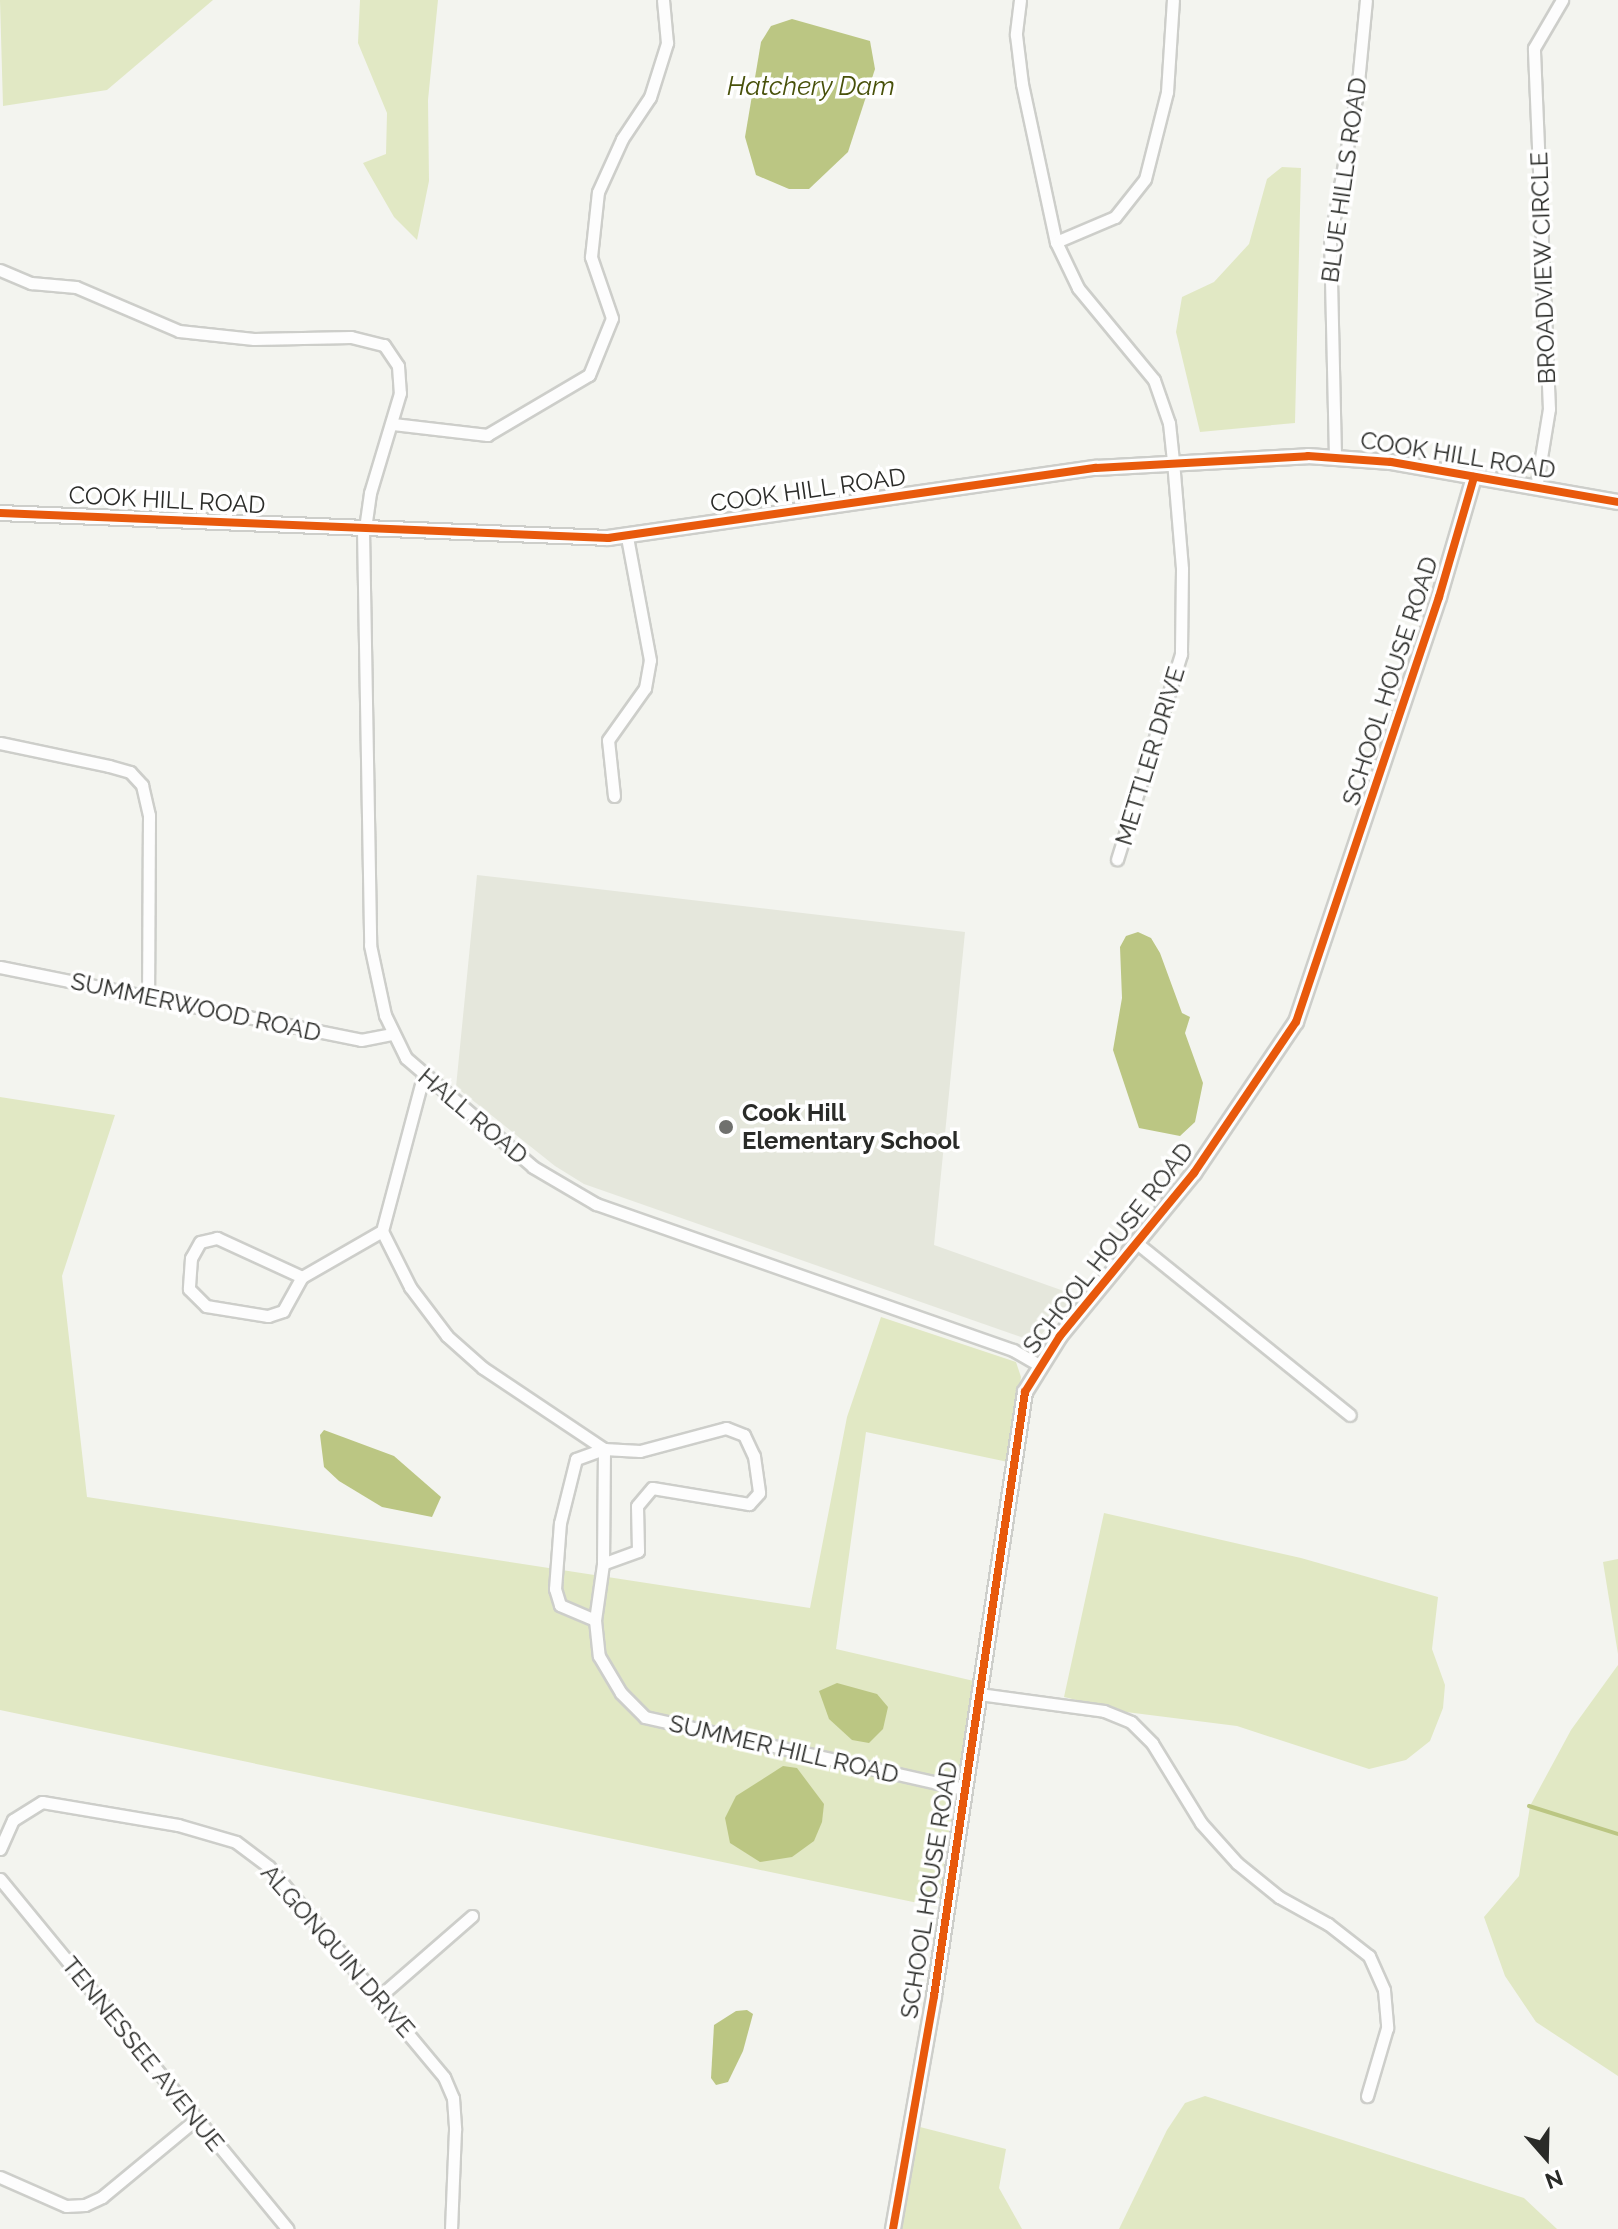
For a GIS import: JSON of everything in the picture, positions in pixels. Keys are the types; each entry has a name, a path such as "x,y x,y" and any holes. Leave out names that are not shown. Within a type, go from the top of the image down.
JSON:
{"street":[{"path":"393,424 487,435 589,375 612,318 591,257 598,192 622,139 650,97 667,43 663,0"},
{"name":"METTLER DRIVE","path":"1020,0 1016,35 1022,84 1056,242 1078,288 1154,380 1169,423 1182,559 1181,654 1117,859"},
{"path":"1056,242 1115,217 1145,179 1167,92 1173,0"},
{"name":"BLUE HILLS ROAD","path":"1335,456 1330,240 1357,93 1366,0"},
{"name":"BROADVIEW CIRCLE","path":"1536,488 1549,409 1534,48 1562,0"},
{"name":"HALL ROAD","path":"0,270 31,283 76,287 179,331 254,339 351,337 384,345 398,366 400,393 370,493 364,530 370,945 392,1034 423,1077 533,1167 596,1204 1013,1350 1039,1365"},
{"name":"COOK HILL ROAD","path":"0,513 364,530 627,537 1060,473 1173,461 1335,456 1618,502"},
{"name":"SCHOOL HOUSE ROAD","path":"893,2229 965,1789 1016,1435 1025,1392 1039,1365 1138,1244 1253,1091 1302,1008 1462,526 1474,477"},
{"path":"614,796 607,771 608,740 645,688 650,660 627,537"},
{"path":"0,743 130,772 142,785 149,815 148,996"},
{"name":"SUMMERWOOD ROAD","path":"0,967 361,1040 392,1034"},
{"path":"423,1077 382,1231 410,1287 447,1336 483,1368 604,1449"},
{"path":"302,1277 217,1238 200,1242 191,1258 189,1289 206,1306 268,1316 283,1311 302,1277 382,1231"},
{"path":"1138,1244 1350,1415"},
{"path":"595,1620 560,1605 555,1589 560,1523 576,1459 604,1449 640,1451 726,1428 744,1435 754,1456 759,1493 749,1504 734,1504 652,1488 637,1506 638,1551 603,1564"},
{"name":"SUMMER HILL ROAD","path":"604,1449 603,1564 595,1620 599,1656 621,1693 645,1717 965,1789"},
{"path":"979,1694 1104,1711 1131,1722 1152,1743 1201,1823 1237,1863 1279,1897 1328,1924 1369,1956 1384,1990 1387,2028 1367,2096"},
{"name":"ALGONQUIN DRIVE","path":"0,1849 13,1820 42,1802 178,1825 236,1842 269,1867 380,1996 444,2077 453,2098 451,2229"},
{"name":"TENNESSEE AVENUE","path":"0,1879 195,2120 288,2229"},
{"path":"380,1996 472,1916"},
{"path":"0,2177 66,2206 85,2205 102,2197 195,2120"}],"shaded area":[{"path":"0,0 213,0 107,90 3,106"},
{"path":"360,0 438,0 428,100 429,181 417,240 394,217 363,163 386,154 387,113 358,43"},
{"path":"1282,167 1301,168 1295,423 1200,432 1176,332 1182,297 1214,282 1249,244 1267,179"},
{"name":"Cook Hill Elementary School","path":"477,875 965,932 934,1245 1075,1295 1035,1342 584,1184 555,1166 456,1087"},
{"path":"0,1097 115,1115 62,1276 87,1497 810,1608 847,1417 881,1317 1016,1362 1021,1377 1008,1462 866,1432 836,1649 974,1681 937,1907 0,1710"},
{"path":"1104,1513 1301,1558 1438,1597 1432,1649 1445,1685 1443,1708 1430,1741 1406,1760 1369,1769 1237,1726 1126,1712 1064,1697"},
{"path":"1618,1559 1618,1654 1603,1562"},
{"path":"1618,1665 1618,2076 1536,2022 1505,1976 1484,1917 1519,1876 1530,1806 1571,1730"},
{"path":"1205,2096 1524,2198 1557,2229 1119,2229 1167,2130 1185,2103"},
{"path":"920,2127 1006,2149 999,2188 1022,2229 901,2229"}],"water":[{"name":"Hatchery Dam","path":"792,19 870,41 875,69 848,152 809,189 789,189 756,175 745,137 761,42 771,26"},
{"path":"1138,932 1151,938 1160,953 1182,1013 1190,1017 1185,1033 1203,1083 1195,1122 1180,1136 1139,1128 1113,1050 1122,998 1120,947 1126,936"},
{"path":"324,1430 394,1456 441,1497 432,1517 382,1507 339,1481 324,1467 320,1435"},
{"path":"837,1683 877,1694 888,1707 883,1729 869,1743 852,1740 829,1719 819,1691"},
{"path":"783,1766 797,1768 824,1804 822,1822 814,1841 792,1857 760,1862 730,1843 725,1818 736,1796"},
{"path":"747,2010 753,2014 743,2051 728,2082 716,2085 711,2078 714,2025 736,2011"}],"waterway":[{"path":"1529,1806 1618,1834"}],"cycle path":[{"path":"0,513 608,538 1096,468 1308,456 1391,462 1618,502"},
{"path":"893,2229 934,1996 1025,1392 1060,1336 1194,1173 1296,1022 1439,597 1474,477"}],"place":[{"name":"Cook Hill Elementary School","path":"726,1127"}]}
